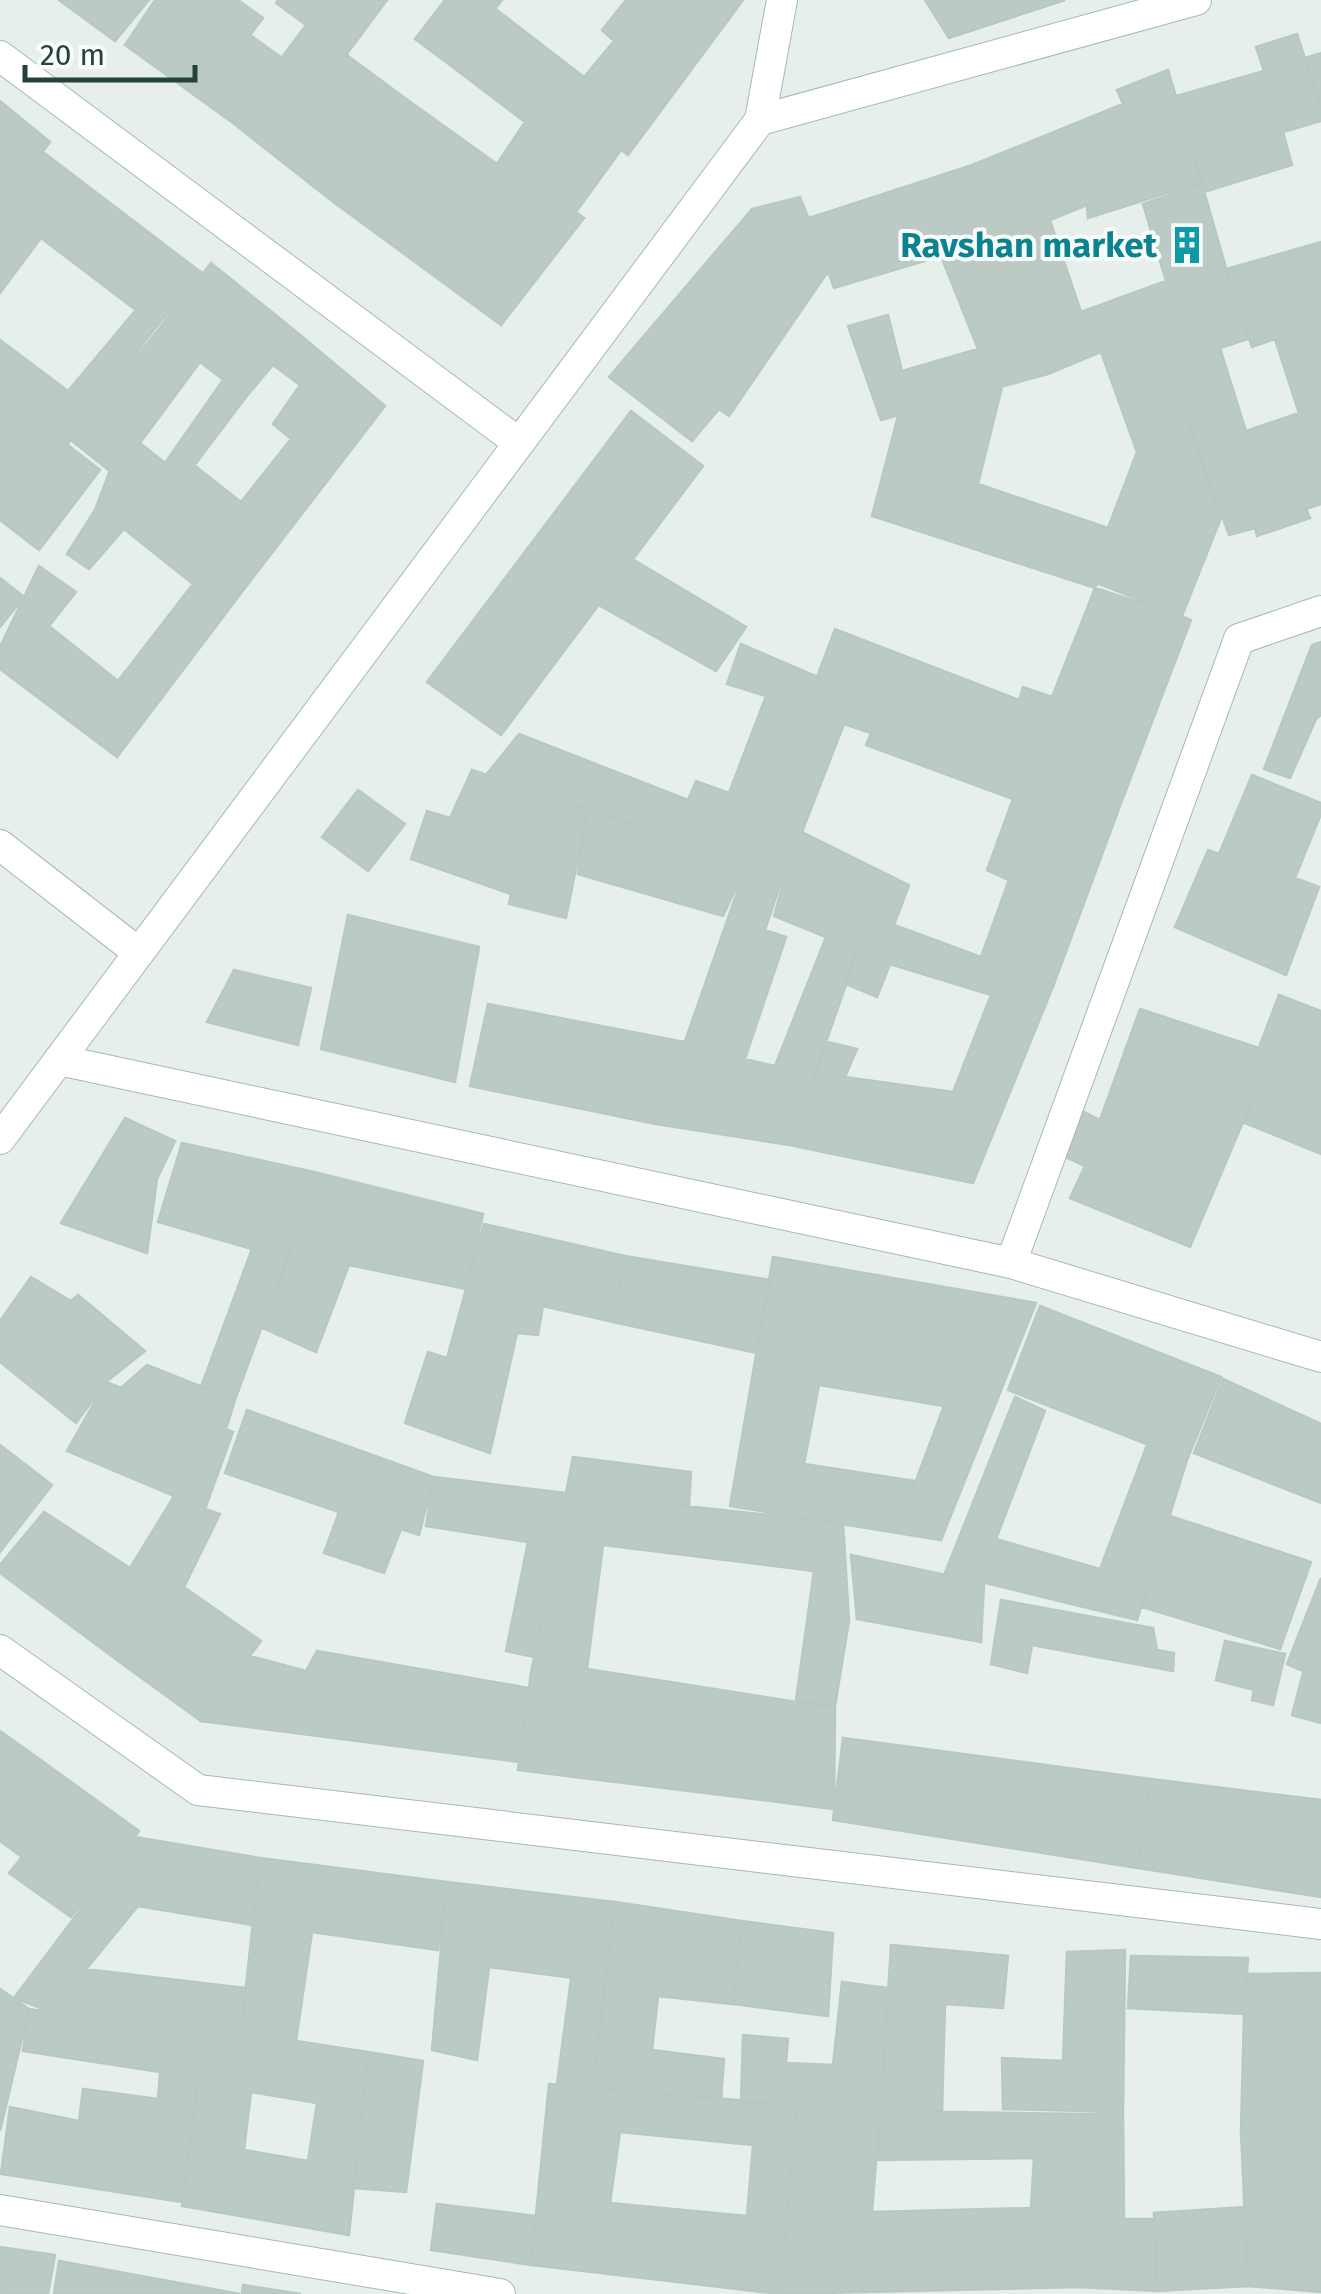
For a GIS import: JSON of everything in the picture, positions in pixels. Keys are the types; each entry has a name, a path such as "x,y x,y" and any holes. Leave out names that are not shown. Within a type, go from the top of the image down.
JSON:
{"street":[{"path":"0,1139 760,120 782,0"},
{"path":"760,120 1196,0"},
{"path":"0,56 519,443"},
{"path":"1012,1263 1239,639 1321,611"},
{"path":"0,845 139,952"},
{"path":"59,1060 1012,1263 1321,1357"},
{"path":"0,1650 198,1790 1321,1924"},
{"path":"0,2210 500,2294"}],"building":[{"path":"59,0 149,0 115,41"},
{"path":"155,0 238,0 263,18 250,35 282,58 233,123 125,45"},
{"path":"326,0 306,25 276,3"},
{"path":"326,0 387,0 346,55 306,25"},
{"path":"445,0 502,0 450,65 415,39"},
{"path":"626,0 743,0 628,155 472,37 493,7 584,77 614,41 602,30"},
{"path":"925,0 1065,0 949,38"},
{"path":"306,25 409,101 332,201 233,123"},
{"path":"1297,34 1321,108 1321,121 1283,132 1292,165 1204,192 1176,96 1264,71 1256,47"},
{"path":"472,37 621,150 576,212 584,218 501,325 332,201 409,101 497,164 525,122 450,65"},
{"path":"1321,53 1321,105 1305,58"},
{"name":"Ravshan market","path":"1168,70 1202,182 1088,218 1087,205 1050,220 1081,312 1166,281 1143,204 1202,184 1234,296 1048,374 972,165 1123,104 1117,90"},
{"path":"0,101 50,142 0,208"},
{"path":"43,152 202,273 157,326 41,238 0,293 0,208"},
{"path":"972,165 1048,374 881,420 848,326 888,315 902,371 978,349 941,256 834,288 809,218"},
{"path":"800,197 829,270 729,416 719,409 692,441 609,377 752,209"},
{"path":"1321,242 1321,274 1234,296 1226,269"},
{"path":"211,263 299,334 160,511 71,440","holes":["200,362 246,397 223,380 165,463 140,443"]},
{"path":"1321,274 1321,366 1290,283"},
{"path":"1290,283 1321,366 1321,504 1306,509 1310,518 1257,536 1255,528 1229,535 1155,329 1234,296","holes":["1234,296 1252,347 1275,339 1299,413 1246,431 1220,348 1248,339"]},
{"path":"135,311 156,327 67,445 0,393 0,340 68,391"},
{"path":"1155,329 1221,518 1182,616 872,516 898,416 1002,387 978,484 1108,528 1137,452 1101,352"},
{"path":"299,334 385,406 251,580 160,511 194,465 241,502 291,439 273,424 300,385 273,365"},
{"path":"0,393 100,470 39,550 0,520"},
{"path":"631,411 703,466 501,735 427,682"},
{"path":"109,473 251,580 117,757 0,669 0,647 39,566 76,592 49,626 118,681 193,584 124,529 89,569 67,554 95,510"},
{"path":"634,560 746,627 716,671 599,605"},
{"path":"0,578 24,597 0,627"},
{"path":"1097,583 1191,620 1123,798 817,677 835,629 1019,700 1023,687 1052,697"},
{"path":"1321,642 1321,715 1290,778 1264,769 1312,645"},
{"path":"741,644 813,675 747,864 486,775 519,734 688,800 696,781 729,793 766,696 727,684"},
{"path":"813,675 1123,798 1054,984 981,957 1009,880 987,870 1013,799 866,745 871,733 844,724 802,832 909,885 894,925 747,864"},
{"path":"472,770 588,808 566,918 509,904 511,894 411,859 427,811 450,818"},
{"path":"1252,775 1321,803 1321,814 1295,878 1319,887 1286,975 1175,927 1208,850 1219,854"},
{"path":"358,790 405,824 368,871 322,837"},
{"path":"588,808 747,864 723,916 578,874"},
{"path":"747,864 782,879 765,930 786,937 745,1059 775,1066 826,937 774,916 784,880 870,916 790,1145 656,1124"},
{"path":"348,915 479,947 455,1082 321,1049"},
{"path":"870,916 1054,984 973,1183 790,1145 827,1042 857,1049 845,1077 953,1092 991,995 890,964 877,997 844,983"},
{"path":"234,970 311,988 298,1045 207,1022"},
{"path":"1279,995 1321,1011 1321,1107 1248,1076"},
{"path":"488,1004 684,1042 656,1124 470,1086"},
{"path":"1140,1009 1259,1048 1248,1076 1260,1082 1190,1247 1070,1198 1085,1166 1061,1155 1084,1112 1100,1120"},
{"path":"1260,1082 1321,1107 1321,1154 1245,1123"},
{"path":"125,1118 175,1141 157,1179 147,1253 61,1223"},
{"path":"182,1143 318,1173 235,1400 201,1387 252,1249 158,1222"},
{"path":"318,1173 483,1214 466,1289 349,1265 316,1352 263,1328"},
{"path":"484,1224 625,1256 613,1322 543,1306 538,1335 517,1333 490,1453 405,1423 428,1352 447,1358"},
{"path":"625,1256 770,1280 757,1353 613,1322"},
{"path":"773,1257 1036,1303 941,1540 730,1506","holes":["819,1385 944,1406 897,1531 915,1481 804,1464"]},
{"path":"31,1277 71,1301 78,1295 145,1351 106,1382 76,1423 0,1362 0,1321"},
{"path":"1040,1306 1221,1377 1187,1460 1008,1390"},
{"path":"147,1365 235,1400 226,1429 122,1387"},
{"path":"1223,1379 1321,1424 1321,1503 1194,1453"},
{"path":"106,1382 233,1432 205,1509 67,1451"},
{"path":"1015,1397 1045,1411 996,1539 1100,1569 1147,1445 1187,1460 1137,1620 945,1573"},
{"path":"247,1410 434,1477 419,1535 401,1529 384,1573 324,1553 339,1512 225,1473"},
{"path":"0,1445 52,1485 0,1552"},
{"path":"573,1457 691,1472 689,1506 566,1493"},
{"path":"434,1477 566,1493 534,1657 506,1651 528,1542 426,1526"},
{"path":"566,1493 843,1523 849,1621 835,1706 796,1700 814,1571 603,1545 587,1669 835,1708 834,1809 518,1770 531,1673"},
{"path":"173,1498 220,1514 184,1587 125,1666 0,1573 0,1565 44,1512 130,1568"},
{"path":"1170,1516 1311,1562 1280,1649 1142,1607"},
{"path":"851,1555 984,1583 981,1642 857,1619"},
{"path":"1321,1578 1321,1679 1287,1664"},
{"path":"184,1587 261,1641 201,1721 125,1666"},
{"path":"1001,1600 1153,1628 1157,1650 1174,1653 1173,1671 1032,1645 1027,1673 991,1664"},
{"path":"1225,1641 1285,1654 1273,1705 1252,1700 1254,1690 1216,1680"},
{"path":"317,1651 529,1688 519,1762 201,1721 250,1656 306,1671"},
{"path":"1303,1673 1321,1679 1321,1723 1292,1715"},
{"path":"0,1731 31,1753 0,1793"},
{"path":"843,1738 1151,1779 1138,1868 833,1820"},
{"path":"31,1753 139,1831 71,1917 9,1873 22,1857 0,1841 0,1793"},
{"path":"1151,1779 1321,1800 1321,1897 1138,1868"},
{"path":"135,1837 260,1858 253,1925 138,1906 51,2012 14,1998"},
{"path":"260,1858 447,1882 438,1950 312,1932 296,2041 241,2032"},
{"path":"447,1882 615,1902 605,1982 489,1967 477,2060 432,2050"},
{"path":"615,1902 742,1921 733,2004 658,1996 652,2050 724,2059 721,2100 593,2088"},
{"path":"742,1921 833,1933 828,2016 733,2004"},
{"path":"891,1945 1008,1956 1003,2008 945,2004 942,2112 881,2111"},
{"path":"1125,1950 1123,2112 1003,2109 1002,2058 1063,2061 1067,1952"},
{"path":"1131,1956 1248,1958 1244,2014 1128,2008"},
{"path":"85,1969 246,1988 241,2032 205,2027 204,2035 51,2012"},
{"path":"1321,1973 1321,2013 1244,2014 1247,1974"},
{"path":"571,1979 605,1982 593,2088 557,2084"},
{"path":"842,1982 888,1988 881,2111 741,2102 743,2035 788,2039 786,2063 833,2065"},
{"path":"0,1989 29,2009 0,2131"},
{"path":"29,2009 204,2035 182,2202 1,2174 10,2107 79,2121 83,2089 158,2099 160,2072 23,2051"},
{"path":"1321,2013 1321,2292 1248,2286 1241,2131 1244,2014"},
{"path":"205,2027 368,2052 349,2235 182,2206","holes":["251,2092 317,2103 308,2161 244,2150"]},
{"path":"368,2052 423,2061 406,2192 354,2188"},
{"path":"549,2084 797,2105 780,2294 531,2265","holes":["620,2132 753,2145 747,2216 610,2203"]},
{"path":"797,2105 880,2111 872,2212 1031,2208 1034,2158 878,2160 881,2111 1078,2114 1078,2287 780,2294"},
{"path":"1123,2112 1124,2219 1155,2219 1157,2291 1078,2287 1078,2114"},
{"path":"437,2204 536,2216 531,2265 431,2250"},
{"path":"1245,2207 1248,2286 1157,2291 1154,2213"},
{"path":"0,2247 55,2255 48,2294 0,2294"},
{"path":"59,2261 240,2294 54,2294"},
{"path":"243,2285 301,2294 242,2294"}],"place":[{"name":"Ravshan market","path":"1187,245"}]}
